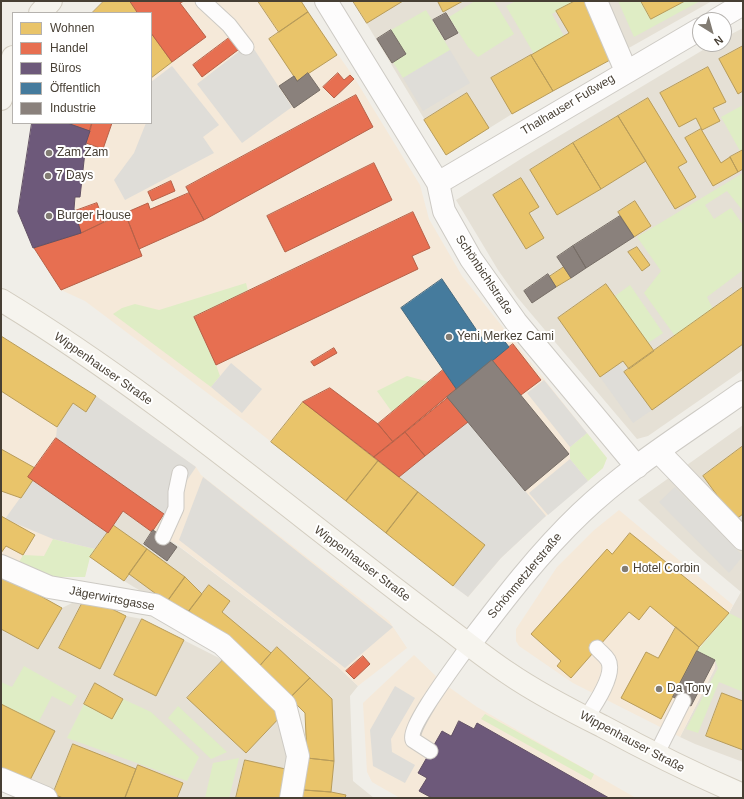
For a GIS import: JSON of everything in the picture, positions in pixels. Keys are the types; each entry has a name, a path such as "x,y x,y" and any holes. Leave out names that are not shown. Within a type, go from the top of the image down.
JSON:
{"main road":[{"path":"41,12 51,1"},
{"path":"2,93 12,60"},
{"name":"Wippenhauser Straße","path":"1,300 128,386 469,644 526,684 656,755 692,773 743,795"},
{"path":"692,773 714,798"}],"street":[{"name":"Schönbichlstraße","path":"326,1 438,183 444,212 471,259 516,322 637,467"},
{"path":"596,1 626,71"},
{"path":"730,12 743,4"},
{"name":"Thalhauser Fußweg","path":"438,183 692,34"},
{"name":"Schönmetzlerstraße","path":"469,644 546,548 582,512 637,467 743,392"},
{"path":"659,452 743,539"},
{"name":"Jägerwirtsgasse","path":"1,566 49,587 155,605 222,644 285,706 298,756 291,798"},
{"path":"1,780 46,798"}],"lane":[{"path":"203,1 229,25 246,47"},
{"path":"163,537 176,508 176,492 180,474"},
{"path":"430,751 413,740 412,732 469,644"},
{"path":"586,718 598,699 608,678 610,668 609,661 597,648"},
{"path":"656,755 683,701"}],"shaded area":[{"path":"104,1 301,1 355,79 420,185 429,219 462,276 607,458 603,468 546,516 501,558 468,597 246,422 85,301 61,290 33,248 18,212 32,124 152,124 152,12 93,12"},
{"path":"353,1 712,1 512,114 446,155"},
{"path":"743,28 743,370 648,436 637,439 517,297 498,270 456,200 524,157 700,52 732,52 732,34"},
{"path":"250,43 292,107 242,143 197,84"},
{"path":"450,50 470,83 423,111 403,78"},
{"path":"172,66 219,125 203,137 214,153 125,200 114,180 134,153 146,124 152,124 152,81"},
{"path":"1,336 96,396 196,467 201,475 389,621 407,648 358,686 338,667 175,543 152,532 123,511 90,557 85,577 1,561"},
{"path":"231,363 262,389 242,413 211,387"},
{"path":"618,364 652,410 633,423 600,377"},
{"path":"544,380 587,433 570,447 527,393"},
{"path":"96,396 196,467 164,514 56,438 57,427 73,403 86,411"},
{"path":"468,422 546,516 501,558 468,597 453,586 485,545 399,477"},
{"path":"743,425 743,762 680,737 715,668 697,651 729,613 741,592 698,556 638,500"},
{"path":"570,459 588,481 548,515 529,493"},
{"path":"203,477 393,627 345,668 179,540"},
{"path":"33,480 108,533 95,549 53,539 5,519"},
{"path":"675,487 743,556 729,573 659,502"},
{"path":"619,510 733,605 729,613 697,651 715,660 715,668 680,737 573,683 519,646 516,641 516,629 557,567 593,531"},
{"path":"123,511 152,532 169,539 338,667 358,686 350,696 353,781 374,798 302,798 307,758 305,713 189,611 167,602 159,602 124,581 90,557"},
{"path":"1,574 62,608 86,596 126,616 142,619 223,660 282,715 294,743 288,798 49,798 1,775"},
{"path":"414,655 443,683 477,707 636,798 400,798 372,782 367,772 363,703"},
{"path":"395,686 415,698 391,739 392,752 415,765 405,783 373,766 370,730"}],"green space":[{"path":"475,1 494,1 514,34 478,57 468,47 449,17"},
{"path":"516,1 575,1 552,14 564,36 534,54 506,6"},
{"path":"618,1 641,1 651,19 685,1 700,1 634,37"},
{"path":"426,10 450,50 403,78 393,62 406,54 391,30"},
{"path":"743,105 743,150 740,151 721,117"},
{"path":"743,173 743,211 727,191 705,205 714,219 731,208 743,225 743,270 707,297 713,309 675,336 644,293 661,271 637,237"},
{"path":"246,283 248,291 194,317 220,376 211,387 113,314 122,308 135,304 159,310"},
{"path":"630,285 663,333 648,343 615,296"},
{"path":"407,376 429,382 392,412 377,391"},
{"path":"587,433 607,458 603,468 588,481 570,459 570,447"},
{"path":"53,539 95,549 90,557 85,577 52,577 17,566 23,555 44,556"},
{"path":"729,613 743,620 743,692 719,682 698,733 686,729 718,668 715,660 697,651"},
{"path":"24,666 77,696 71,706 52,696 38,723 1,704 1,682 12,687"},
{"path":"123,699 151,712 199,757 187,781 67,738 84,704 112,719"},
{"path":"178,706 227,752 211,759 168,718"},
{"path":"485,714 594,774 591,780 481,719"},
{"path":"239,758 229,798 205,798 213,763"}],"building: Wohnen":[{"path":"104,1 130,1 137,12 93,12"},
{"path":"258,1 301,1 308,12 279,32"},
{"path":"353,1 403,1 367,23"},
{"path":"463,1 443,12 438,2"},
{"path":"575,1 587,1 610,60 553,91 531,55 569,33 556,11"},
{"path":"641,1 685,1 651,19"},
{"path":"308,12 337,55 297,81 269,39"},
{"path":"152,34 172,62 152,77"},
{"path":"743,46 743,91 738,94 719,59"},
{"path":"531,55 553,91 512,114 491,78"},
{"path":"708,67 726,102 713,108 720,121 702,130 696,118 679,127 660,93"},
{"path":"467,93 489,128 446,155 424,120"},
{"path":"648,98 687,162 678,167 696,197 675,209 618,116"},
{"path":"618,116 646,161 601,189 573,143"},
{"path":"701,129 721,163 730,157 738,172 713,186 685,138"},
{"path":"573,143 601,189 557,215 530,170"},
{"path":"743,150 743,169 738,172 730,157"},
{"path":"521,178 539,207 529,213 544,238 526,249 493,195"},
{"path":"635,201 651,226 634,237 618,212"},
{"path":"637,247 650,265 642,271 628,252"},
{"path":"564,267 571,278 556,287 549,277"},
{"path":"606,284 654,351 629,369 623,361 600,377 558,318"},
{"path":"743,287 743,344 652,410 624,372"},
{"path":"1,336 96,396 86,412 73,403 57,427 1,391"},
{"path":"303,402 378,461 346,501 271,442"},
{"path":"743,446 743,514 735,520 703,476"},
{"path":"1,449 35,468 28,477 33,480 21,498 1,491"},
{"path":"378,461 418,492 386,533 346,501"},
{"path":"418,492 485,545 453,586 386,533"},
{"path":"1,516 35,535 23,555 6,546 1,553"},
{"path":"113,525 147,549 124,581 90,557"},
{"path":"630,533 729,613 699,647 650,606 639,620 629,612 571,678 557,666 561,661 531,634 607,549 612,554"},
{"path":"147,549 185,577 167,602 129,574"},
{"path":"1,574 62,608 38,649 1,629"},
{"path":"185,577 202,594 189,611 167,602"},
{"path":"209,585 230,601 222,612 271,653 258,668 189,611"},
{"path":"86,596 126,616 100,669 59,648"},
{"path":"142,619 184,640 156,696 114,675"},
{"path":"676,627 699,647 661,719 621,698 646,652 658,658"},
{"path":"277,647 310,678 290,698 258,668"},
{"path":"223,660 282,715 246,753 187,698"},
{"path":"310,678 332,699 334,761 307,758 305,713 290,698"},
{"path":"95,683 123,699 112,719 84,704"},
{"path":"722,693 743,701 743,750 706,736"},
{"path":"1,704 55,731 28,784 1,770"},
{"path":"73,744 136,769 125,798 63,798 53,794"},
{"path":"307,758 334,761 331,792 304,790"},
{"path":"245,760 290,770 283,798 236,798"},
{"path":"138,765 183,783 177,798 125,798"},
{"path":"304,790 331,792 346,795 345,798 302,798"}],"building: Handel":[{"path":"130,1 184,1 180,3 206,37 172,62 152,34 152,12 137,12"},
{"path":"229,38 238,50 202,77 193,65"},
{"path":"338,73 344,80 350,75 354,79 334,98 323,87"},
{"path":"356,95 373,127 204,220 186,187"},
{"path":"70,124 92,124 90,131"},
{"path":"92,124 112,124 103,149 86,143"},
{"path":"374,163 392,200 285,252 267,216"},
{"path":"171,181 175,191 152,201 148,192"},
{"path":"189,193 204,220 139,249 125,213 148,203 150,209"},
{"path":"97,203 104,222 81,233 75,211"},
{"path":"413,212 430,248 412,256 418,269 216,365 194,317"},
{"path":"125,213 142,256 61,290 34,248 81,233"},
{"path":"513,344 541,380 521,395 492,360"},
{"path":"334,348 337,353 314,366 311,362"},
{"path":"443,370 457,390 393,442 378,424"},
{"path":"330,388 378,424 393,442 374,457 303,402"},
{"path":"447,397 468,422 425,456 405,432"},
{"path":"405,432 425,456 399,477 374,457"},
{"path":"56,438 164,514 152,532 123,511 108,533 28,477"},
{"path":"363,656 370,664 354,679 346,671"}],"building: Büros":[{"path":"32,124 70,124 90,131 86,143 80,197 75,197 74,209 81,233 33,248 18,212"},
{"path":"459,721 474,729 477,723 609,798 432,798 419,791 427,778 418,773 442,731 451,736"}],"building: Öffentlich":[{"path":"442,279 486,344 499,334 509,347 457,390 401,308"}],"building: Industrie":[{"path":"446,13 458,33 445,40 433,20"},
{"path":"391,30 406,54 392,63 377,39"},
{"path":"308,73 320,90 294,108 279,86 294,76 297,81"},
{"path":"620,216 634,237 586,268 573,246"},
{"path":"573,246 586,268 571,278 557,257"},
{"path":"548,274 556,287 532,303 524,291"},
{"path":"492,360 569,454 525,491 447,397"},
{"path":"153,530 177,547 167,561 144,544"},
{"path":"697,651 715,660 691,706 673,697"}],"place":[{"name":"Zam Zam","path":"49,153"},
{"name":"7 Days","path":"48,176"},
{"name":"Burger House","path":"49,216"},
{"name":"Yeni Merkez Cami","path":"449,337"},
{"name":"Hotel Corbin","path":"625,569"},
{"name":"Da Tony","path":"659,689"}]}
